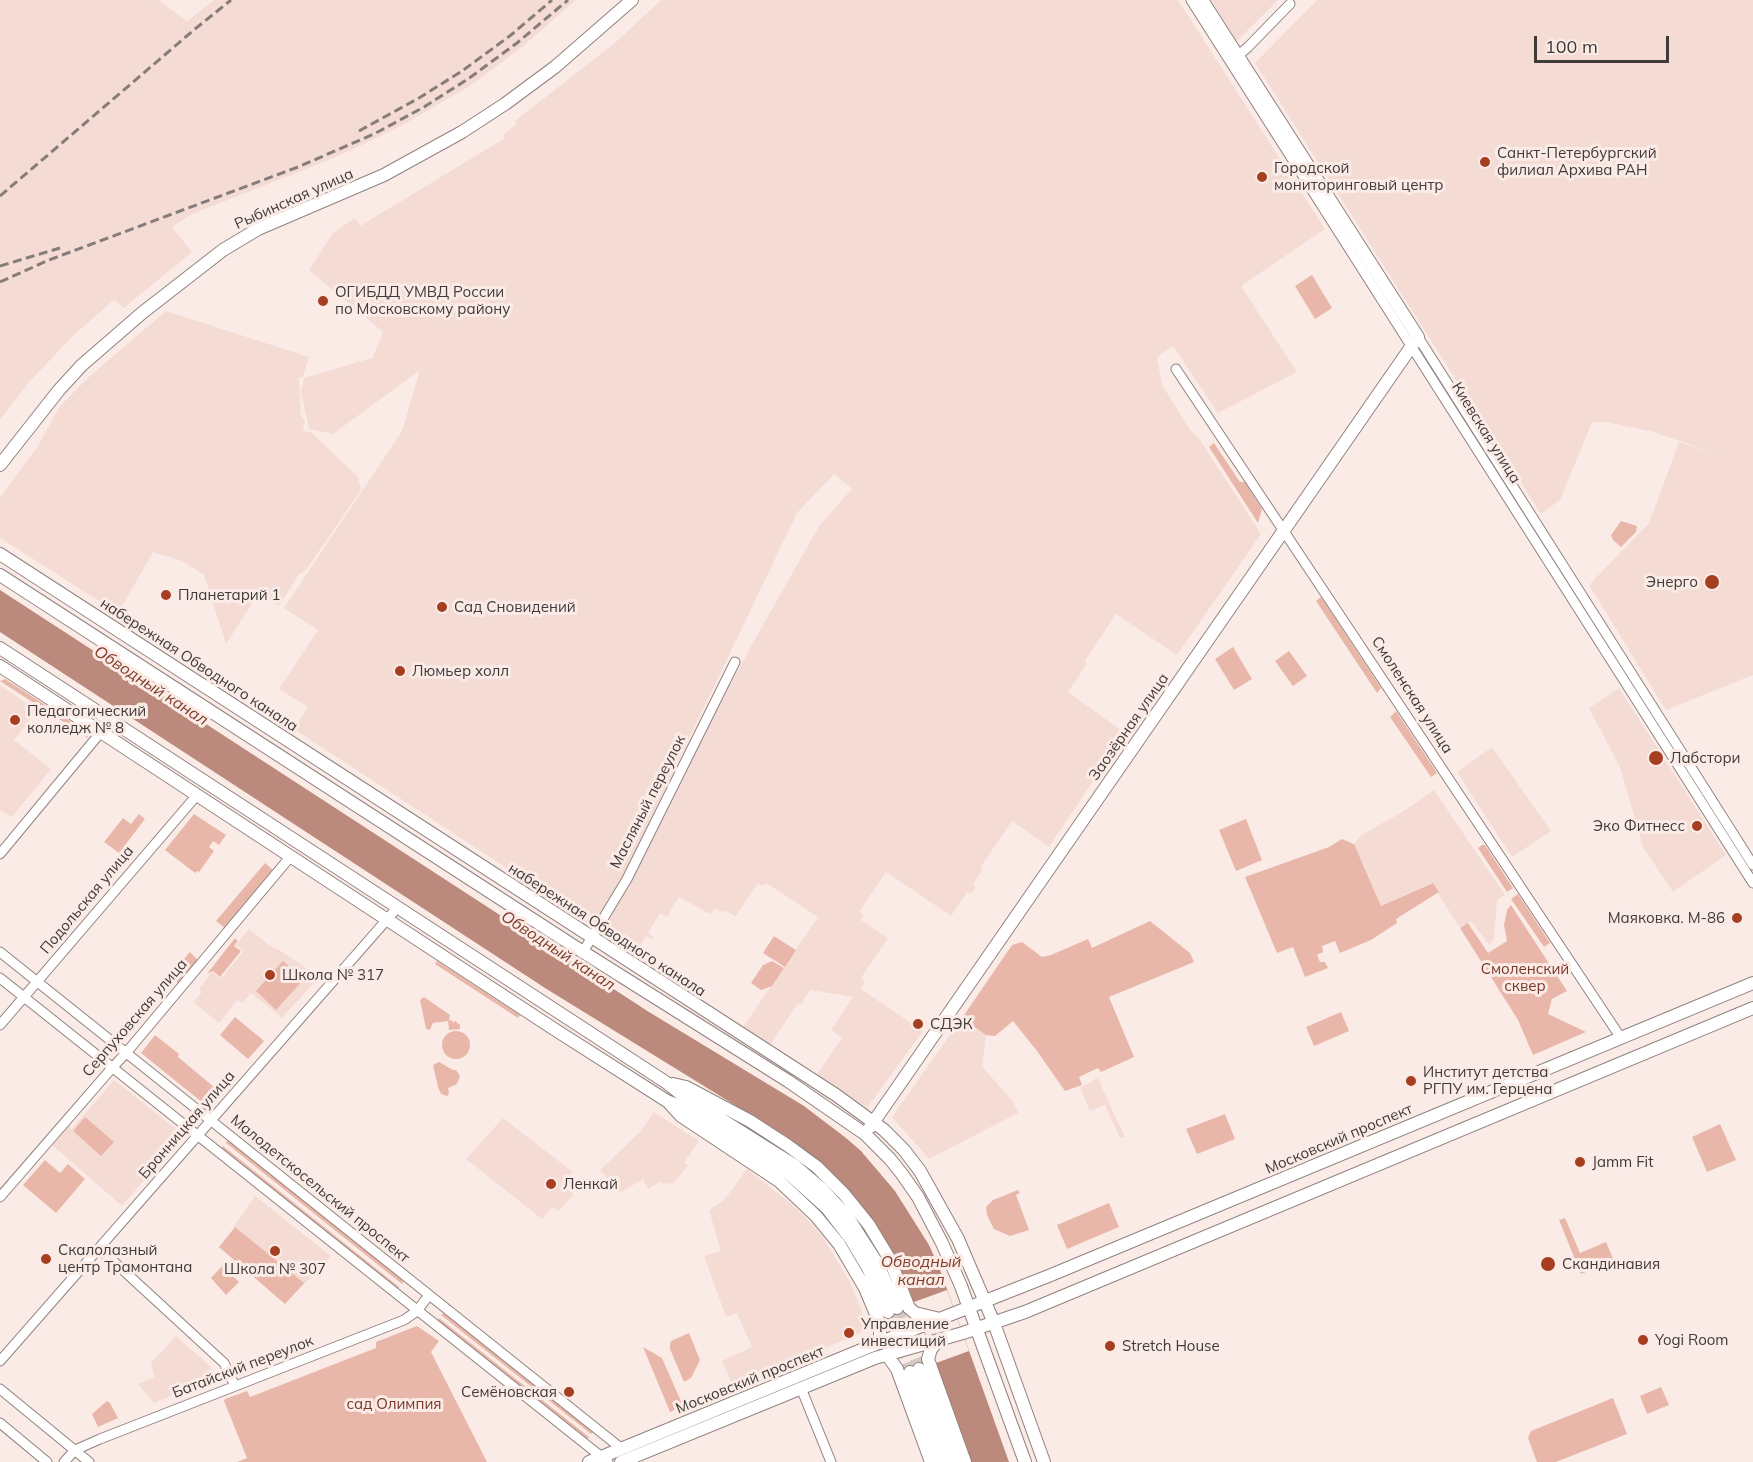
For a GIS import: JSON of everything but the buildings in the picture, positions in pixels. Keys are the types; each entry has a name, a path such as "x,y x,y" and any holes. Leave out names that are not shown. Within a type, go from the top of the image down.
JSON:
{"main road":[{"name":"Рыбинская улица","path":"0,465 58,390 82,364 142,313 223,250 258,229 374,179 462,132 555,67 632,0"},
{"name":"Киевская улица","path":"1202,0 1235,58 1415,341"},
{"name":"Заозёрная улица","path":"865,1134 1415,341"},
{"name":"набережная Обводного канала","path":"0,554 874,1122 904,1150 933,1192 958,1239 994,1323 1044,1462"},
{"name":"набережная Обводного канала","path":"0,575 583,952 788,1081 865,1134 890,1159 918,1197 942,1243 969,1307 1025,1462"},
{"path":"0,648 681,1094 787,1160 822,1189 847,1216 885,1279 892,1310 855,1246 838,1222 787,1172 686,1108 667,1101 554,1029 1,668"},
{"name":"Московский проспект","path":"589,1462 605,1459 622,1449 880,1343 920,1320 940,1319 1051,1275 1753,983"},
{"path":"976,1329 1046,1303 1753,1008"},
{"path":"667,1083 686,1087 750,1122 787,1145 831,1180 874,1233 889,1258 909,1308 920,1320"},
{"path":"667,1101 681,1116 779,1182 816,1216 839,1244 865,1288 880,1324 880,1343"},
{"name":"Московский проспект","path":"621,1462 867,1361 932,1344 976,1329"},
{"path":"932,1344 928,1361 964,1462"},
{"path":"887,1355 897,1370 931,1462"},
{"path":"942,1462 914,1370 953,1462"}],"street":[{"name":"Киевская улица","path":"1191,0 1235,58"},
{"path":"1235,58 1290,4"},
{"name":"Киевская улица","path":"1415,341 1753,865"},
{"name":"Киевская улица","path":"1415,341 1753,883"},
{"name":"Смоленская улица","path":"1176,369 1621,1038"},
{"name":"Масляный переулок","path":"583,952 627,879 735,662"},
{"path":"0,854 101,732"},
{"name":"Подольская улица","path":"0,1025 197,795"},
{"name":"Серпуховская улица","path":"0,1197 126,1053 291,856"},
{"name":"Бронницкая улица","path":"0,1361 397,908"},
{"name":"Малодетскосельский проспект","path":"0,952 622,1449"},
{"path":"0,978 605,1459"},
{"path":"99,1248 224,1363 235,1386"},
{"name":"Батайский переулок","path":"64,1462 75,1450 404,1320 417,1311 429,1295"},
{"path":"801,1388 831,1462"},
{"path":"0,1389 89,1462"},
{"path":"0,1423 47,1462"}],"shaded area":[{"path":"0,0 158,0 187,21 214,0 576,0 522,47 468,87 401,126 336,157 190,215 172,227 192,252 124,308 114,300 76,333 29,382 0,420"},
{"path":"661,0 1178,0 1325,229 1241,286 1297,372 1218,413 1173,346 1157,357 1162,385 1261,534 1177,655 1116,614 1068,692 1125,733 1049,847 1012,821 982,865 981,872 973,884 976,887 971,894 967,892 951,916 886,872 859,912 864,915 861,920 888,938 861,978 865,981 861,989 923,1031 867,1108 816,1076 842,1038 831,1030 853,997 810,990 801,1005 798,1003 770,1045 743,1027 818,917 766,883 763,886 758,883 735,917 726,910 724,913 715,908 710,914 679,897 667,917 660,913 648,933 654,938 653,940 646,936 635,954 601,932 661,812 819,526 852,489 834,474 797,513 633,856 600,921 595,926 294,729 308,707 279,689 318,630 284,608 402,431 420,370 333,434 309,429 301,393 304,378 372,359 383,332 309,270 333,233 355,218 360,226 505,138 504,134 517,124 515,121 616,42"},
{"path":"1211,0 1278,0 1237,41"},
{"path":"1317,0 1753,0 1753,675 1666,710 1589,585 1649,523 1679,442 1722,456 1654,432 1606,422 1592,422 1560,500 1541,514 1255,63"},
{"path":"166,311 309,357 303,377 299,378 301,416 305,420 303,431 311,432 358,477 361,490 306,570 299,574 279,606 259,593 226,644 204,575 182,561 153,552 118,613 0,538 0,497 38,446 60,406 92,374"},
{"path":"0,685 37,711 14,740 51,769 12,817 0,810"},
{"path":"1619,688 1726,855 1673,892 1643,847 1620,767 1589,708"},
{"path":"1492,747 1551,831 1512,857 1457,772"},
{"path":"1434,790 1505,895 1497,900 1494,939 1489,945 1471,921 1460,928 1431,883 1381,906 1354,844 1360,836"},
{"name":"Школа № 317","path":"249,929 270,946 319,977 282,1018 251,993 242,1003 237,1000 219,1023 193,1002 202,992 199,989 212,972 221,979 243,951 236,945"},
{"path":"962,1018 986,1035 982,1066 1014,1103 1018,1113 929,1159 892,1117"},
{"path":"1098,1078 1125,1137 1120,1138 1105,1105 1090,1111 1080,1088"},
{"path":"114,1080 181,1133 162,1155 164,1157 122,1206 51,1144 69,1122 71,1130"},
{"path":"654,1112 699,1141 684,1163 688,1165 674,1183 663,1184 661,1181 648,1189 643,1179 620,1193 600,1170 640,1132"},
{"path":"503,1118 573,1172 561,1185 574,1194 559,1211 552,1207 542,1219 466,1159"},
{"path":"747,1169 790,1203 822,1236 850,1282 869,1329 734,1388 722,1361 752,1347 737,1313 726,1317 704,1256 721,1251 709,1210 724,1200"},
{"name":"Школа № 307","path":"255,1196 331,1256 285,1304 219,1247 235,1228 234,1226"},
{"path":"176,1336 211,1367 211,1374 208,1380 154,1403 138,1384 154,1377 151,1363"}],"green space":[{"path":"1312,275 1332,308 1315,319 1295,286"},
{"path":"1214,443 1240,482 1245,482 1262,509 1258,523 1209,447"},
{"path":"1621,521 1637,526 1636,532 1621,547 1611,535"},
{"path":"1321,597 1381,688 1377,693 1316,601"},
{"path":"1233,647 1252,679 1234,690 1215,659"},
{"path":"1289,651 1307,676 1293,686 1275,661"},
{"path":"5,679 86,731 88,738 0,681"},
{"path":"1396,711 1437,773 1431,777 1390,717"},
{"path":"139,814 145,819 119,853 104,842 123,818 131,824"},
{"path":"194,814 226,835 219,845 213,841 209,847 214,851 199,872 195,873 165,850"},
{"path":"1246,819 1262,860 1236,871 1219,830"},
{"path":"1342,839 1354,844 1381,906 1433,883 1439,892 1396,919 1397,923 1371,940 1340,953 1335,941 1322,946 1323,952 1317,955 1320,962 1325,962 1328,968 1305,977 1293,947 1277,953 1245,877 1329,847"},
{"path":"1485,845 1513,888 1507,892 1478,848"},
{"path":"265,863 273,870 225,928 216,921"},
{"path":"1518,894 1550,943 1544,947 1511,899"},
{"name":"Смоленский сквер","path":"1511,905 1567,991 1552,999 1548,1014 1586,1032 1533,1055 1518,1020 1460,928 1468,923 1488,953 1507,941 1504,925 1507,910"},
{"path":"1150,921 1190,953 1194,962 1109,997 1134,1057 1101,1072 1098,1068 1079,1077 1082,1085 1065,1091 1013,1021 995,1036 986,1035 962,1018 1012,945 1022,942 1042,957 1088,939 1092,948"},
{"path":"774,936 796,950 785,967 763,953"},
{"path":"235,938 238,941 234,946 241,951 220,977 213,971 207,974"},
{"path":"190,952 198,960 179,983 176,982 169,976"},
{"path":"283,961 303,980 276,1010 256,991"},
{"path":"437,961 520,1015 518,1018 435,964"},
{"path":"772,961 784,968 772,986 761,990 751,983 763,965"},
{"path":"424,997 450,1015 449,1021 452,1020 453,1023 455,1021 460,1025 460,1029 449,1030 448,1021 433,1023 430,1030 426,1029 420,1000"},
{"path":"1341,1012 1349,1031 1314,1046 1306,1027"},
{"path":"235,1017 264,1041 248,1059 220,1035"},
{"path":"456,1031 466,1035 470,1045 466,1055 456,1059 446,1055 442,1045 446,1035"},
{"path":"155,1035 220,1092 208,1107 141,1053"},
{"path":"439,1062 456,1070 460,1076 457,1084 448,1088 447,1096 441,1094 438,1087 433,1065"},
{"path":"1225,1114 1235,1139 1197,1154 1186,1129"},
{"path":"85,1117 114,1142 101,1156 73,1131"},
{"path":"1720,1124 1736,1160 1707,1172 1692,1137"},
{"path":"228,1140 404,1281 402,1284 226,1143"},
{"path":"223,1146 399,1287 398,1289 221,1149"},
{"path":"45,1160 60,1173 68,1164 85,1179 56,1213 23,1185"},
{"path":"1018,1190 1020,1193 1016,1195 1029,1230 1010,1236 994,1229 986,1207 993,1200"},
{"path":"1109,1203 1119,1227 1067,1249 1057,1225"},
{"path":"1565,1218 1580,1253 1606,1242 1614,1261 1581,1274 1559,1220"},
{"path":"235,1227 304,1283 285,1304 219,1247"},
{"path":"222,1266 239,1282 226,1295 211,1278"},
{"path":"444,1313 593,1432 591,1434 441,1315"},
{"path":"439,1318 589,1437 587,1439 437,1321"},
{"name":"сад Олимпия","path":"417,1326 439,1341 431,1352 487,1462 237,1462 247,1458 225,1399 247,1391 250,1397 376,1348 376,1342"},
{"path":"689,1333 700,1360 691,1378 684,1382 670,1344 671,1341"},
{"path":"643,1347 662,1358 683,1406 670,1412"},
{"path":"1661,1387 1669,1405 1647,1414 1640,1396"},
{"path":"1613,1398 1627,1434 1556,1462 1537,1462 1528,1438 1531,1431"},
{"path":"107,1401 118,1418 98,1427 92,1414"}],"water":[{"name":"Обводный канал","path":"0,590 649,1012 804,1106 846,1138 861,1151 895,1191 929,1245 1009,1462 971,1462 908,1287 894,1255 862,1206 821,1162 772,1128 545,988 0,632"}],"pier":[{"path":"947,1290 969,1351 936,1363 914,1302"}],"tunnel":[{"path":"897,1308 919,1369"},
{"path":"888,1312 910,1372"}],"railway":[{"path":"0,196 231,0"},
{"path":"359,131 462,71 511,35 552,0"},
{"path":"0,282 49,260 298,167 374,134 424,107 468,79 517,43 568,0"},
{"path":"0,266 60,248"}],"place":[{"name":"Санкт-Петербургский филиал Архива РАН","path":"1485,162"},
{"name":"Городской мониторинговый центр","path":"1262,177"},
{"name":"ОГИБДД УМВД России по Московскому району","path":"323,301"},
{"name":"Энерго","path":"1712,582"},
{"name":"Планетарий 1","path":"166,595"},
{"name":"Сад Сновидений","path":"442,607"},
{"name":"Люмьер холл","path":"400,671"},
{"name":"Педагогический колледж № 8","path":"15,720"},
{"name":"Лабстори","path":"1656,758"},
{"name":"Эко Фитнесс","path":"1697,826"},
{"name":"Маяковка. М-86","path":"1737,918"},
{"name":"Школа № 317","path":"270,975"},
{"name":"СДЭК","path":"918,1024"},
{"name":"Институт детства РГПУ им. Герцена","path":"1411,1081"},
{"name":"Jamm Fit","path":"1580,1162"},
{"name":"Ленкай","path":"551,1184"},
{"name":"Школа № 307","path":"275,1251"},
{"name":"Скалолазный центр Трамонтана","path":"46,1259"},
{"name":"Скандинавия","path":"1548,1264"},
{"name":"Управление инвестиций","path":"849,1333"},
{"name":"Yogi Room","path":"1643,1340"},
{"name":"Stretch House","path":"1110,1346"},
{"name":"Семёновская","path":"569,1392"}]}
